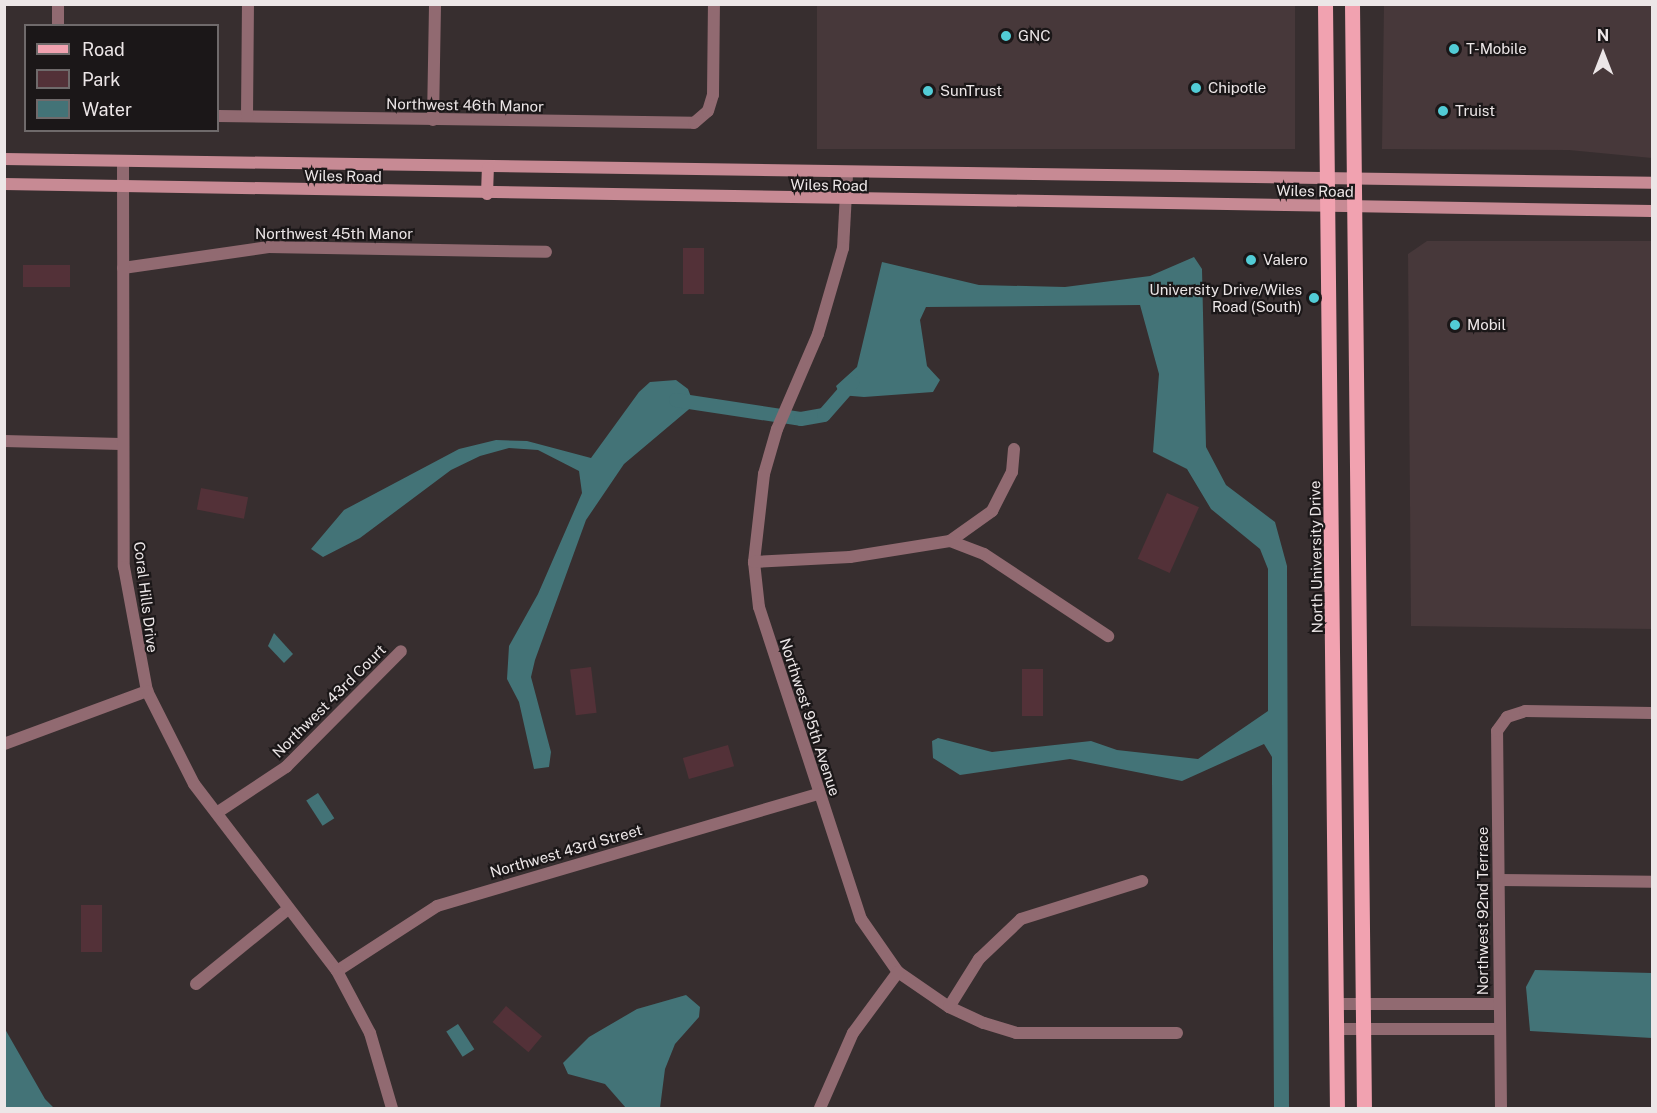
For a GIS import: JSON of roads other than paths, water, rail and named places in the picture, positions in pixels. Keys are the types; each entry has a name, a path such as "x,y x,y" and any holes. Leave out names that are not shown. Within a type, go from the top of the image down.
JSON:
{"main road":[{"name":"North University Drive","path":"1325,4 1335,576 1336,1108"},
{"path":"1352,4 1364,1108"},
{"name":"Wiles Road","path":"4,159 847,174 1653,183"},
{"path":"487,194 488,168"},
{"name":"Wiles Road","path":"4,184 849,201 1653,211"},
{"path":"1335,576 1359,605"}],"street":[{"path":"58,4 58,24"},
{"path":"247,116 248,4"},
{"path":"433,120 435,4"},
{"name":"Northwest 46th Manor","path":"219,116 694,123 708,111 714,4"},
{"name":"Coral Hills Drive","path":"123,161 121,444 124,567 147,691 194,784 218,812 288,909 337,971 370,1032 392,1108"},
{"name":"Northwest 95th Avenue","path":"847,174 849,201 843,248 818,334 777,429 762,484 754,562 759,607 818,794 861,919 898,972 949,1007 1016,1032 1177,1032"},
{"name":"Northwest 45th Manor","path":"123,268 268,247 546,252"},
{"path":"4,441 121,444"},
{"path":"754,562 850,557 950,541 992,511 1012,472 1014,449"},
{"path":"950,541 984,554 1108,636"},
{"name":"Northwest 43rd Court","path":"218,812 286,767 400,651"},
{"path":"4,744 147,691"},
{"name":"Northwest 92nd Terrace","path":"1501,1108 1498,1029 1497,731 1507,717 1525,711 1653,713"},
{"name":"Northwest 43rd Street","path":"337,971 437,906 818,794"},
{"path":"1499,880 1653,882"},
{"path":"949,1007 979,959 1021,919 1142,881"},
{"path":"196,984 288,909"},
{"path":"820,1108 853,1032 898,972"},
{"path":"1335,1004 1498,1004"},
{"path":"1336,1029 1498,1029"}],"water":[{"path":"1194,257 1202,269 1206,447 1226,485 1275,522 1287,566 1289,1108 1274,1108 1272,757 1264,744 1182,781 1070,759 960,775 933,758 932,741 938,738 992,752 1091,741 1117,750 1198,759 1268,711 1268,569 1260,549 1211,509 1187,469 1153,452 1159,374 1140,305 926,307 920,320 927,366 940,380 933,392 864,397 840,395 836,386 857,367 882,262 979,285 1065,287 1150,276"},
{"path":"676,380 688,389 694,405 624,464 586,520 535,660 531,677 551,752 549,767 534,769 519,702 507,679 509,646 538,594 582,493 579,471 538,450 509,448 480,456 451,470 360,538 323,557 311,549 344,510 459,449 496,440 527,441 591,458 639,392 650,382"},
{"path":"274,633 293,654 284,663 268,646"},
{"path":"318,793 334,818 323,826 306,801"},
{"path":"1535,970 1652,973 1652,1038 1530,1031 1526,987"},
{"path":"686,995 700,1007 699,1017 675,1044 665,1069 660,1108 626,1108 605,1084 568,1074 563,1063 589,1037 637,1009"},
{"path":"458,1024 474,1049 463,1057 446,1032"},
{"path":"5,1029 45,1099 54,1108 5,1108"}],"waterway":[{"path":"676,400 801,419 824,415 852,383"}],"place":[{"name":"GNC","path":"1006,36"},
{"name":"T-Mobile","path":"1454,49"},
{"name":"Chipotle","path":"1196,88"},
{"name":"SunTrust","path":"928,91"},
{"name":"Truist","path":"1443,111"},
{"name":"Valero","path":"1251,260"},
{"name":"University Drive/Wiles Road (South)","path":"1314,298"},
{"name":"Mobil","path":"1455,325"}]}
